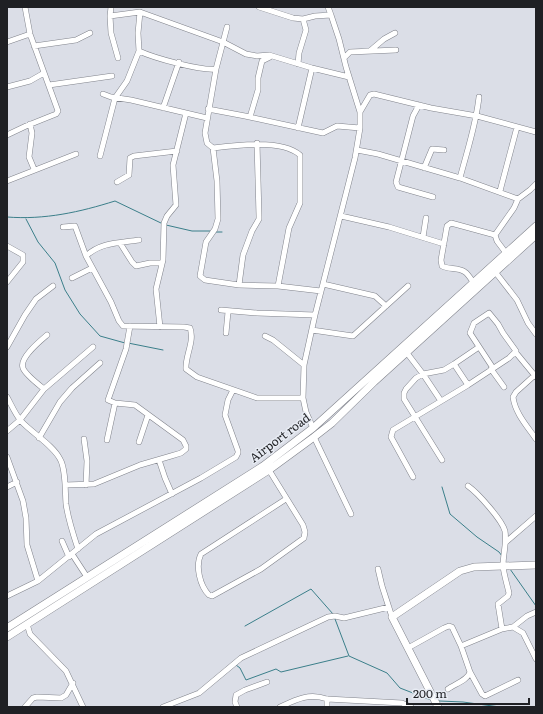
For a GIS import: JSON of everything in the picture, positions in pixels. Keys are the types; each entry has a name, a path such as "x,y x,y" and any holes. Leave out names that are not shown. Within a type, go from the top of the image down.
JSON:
{"main road":[{"name":"Airport road","path":"7,637 165,533 263,466 313,428 407,353 496,273 526,240 536,226"},
{"name":"Airport road","path":"7,628 87,577 165,533 269,470 314,437 332,423 372,380 473,282 506,253 536,235"},
{"path":"435,702 392,617 460,571 474,567 536,565"}],"street":[{"path":"7,135 58,112 30,34 25,7"},
{"path":"111,7 111,32 118,58"},
{"path":"259,7 293,18 303,19 315,16 331,15"},
{"path":"313,428 306,412 303,398 304,365 315,315 341,216 360,128 360,112 346,67 345,57 328,7"},
{"path":"110,16 140,12 223,42 246,54 272,56 349,77"},
{"path":"100,156 115,98 127,81 139,51 138,33 140,12"},
{"path":"298,64 299,53 306,30 303,19"},
{"path":"227,27 216,69 208,109 206,137 207,143 213,148 217,181 218,219 215,229 206,242 200,276 205,280 239,285 278,286 321,291"},
{"path":"34,46 72,41 90,33"},
{"path":"371,50 384,38 395,33"},
{"path":"7,42 30,34"},
{"path":"345,57 350,52 396,50"},
{"path":"139,51 151,56 202,69 216,69"},
{"path":"250,117 258,90 258,78 262,61 272,56"},
{"path":"163,108 179,62"},
{"path":"338,74 346,67"},
{"path":"298,128 312,68"},
{"path":"7,87 30,81 44,73"},
{"path":"49,85 112,76"},
{"path":"103,94 207,118"},
{"path":"360,112 372,94 477,116 536,132"},
{"path":"460,178 477,116 478,97"},
{"path":"419,105 413,116 396,182 398,187 433,197"},
{"path":"208,109 323,133 338,126 360,128"},
{"path":"160,327 156,288 162,263 164,223 176,205 173,166 186,113"},
{"path":"30,124 32,133 29,157 34,169"},
{"path":"500,191 517,127"},
{"path":"213,148 257,143 292,149 300,155 300,203 289,228 278,286"},
{"path":"239,285 243,255 254,224 259,219 257,143"},
{"path":"424,168 432,149 444,150"},
{"path":"356,150 402,161 460,178 500,191 518,199"},
{"path":"117,182 128,175 130,158 134,156 177,151"},
{"path":"7,180 76,154"},
{"path":"494,235 514,208 518,199 536,184"},
{"path":"341,216 390,227 444,244"},
{"path":"424,237 426,218"},
{"path":"473,282 465,272 442,266 441,260 447,226 451,223 494,235"},
{"path":"63,227 75,226 86,256 123,326 190,328 192,337 186,369 197,377 257,398 303,398"},
{"path":"494,235 496,241 506,253"},
{"path":"86,256 100,246 140,240"},
{"path":"120,243 136,266 150,263 162,263"},
{"path":"7,246 23,255 24,258 23,262 7,282"},
{"path":"72,278 92,268"},
{"path":"496,273 517,300 528,323 536,334"},
{"path":"323,284 375,296 386,306"},
{"path":"7,347 36,299 53,286"},
{"path":"312,330 353,336 408,286"},
{"path":"221,310 228,312 315,315"},
{"path":"226,333 228,312"},
{"path":"504,387 470,332 474,323 489,313 516,352 514,354"},
{"path":"65,485 86,485 104,481 140,465 181,453 186,449 183,440 135,405 108,400 126,349 130,326"},
{"path":"44,389 24,370 23,365 31,349 47,335"},
{"path":"264,336 273,340 304,365"},
{"path":"442,460 404,400 404,393 416,378 423,374 444,370 479,346"},
{"path":"7,431 20,420 44,389 93,347"},
{"path":"407,353 423,374 440,401"},
{"path":"413,477 391,437 393,430 468,385 514,354"},
{"path":"514,354 517,354 535,375 516,392 513,397 520,416 536,439"},
{"path":"39,438 60,402 100,362"},
{"path":"454,364 468,385"},
{"path":"7,596 38,581 96,534 207,475 238,455 238,451 225,415 232,390"},
{"path":"7,397 20,420 39,438 53,448 61,460 65,485 66,505 78,549"},
{"path":"107,440 115,402"},
{"path":"138,442 148,414"},
{"path":"314,437 351,514"},
{"path":"84,439 87,461 86,485"},
{"path":"7,457 17,482 26,518 27,545 38,581"},
{"path":"159,460 172,494"},
{"path":"269,470 303,525 305,532 304,538 262,569 212,596 209,595 202,584 198,569 198,559 201,554 286,499"},
{"path":"7,487 17,482"},
{"path":"468,486 475,491 503,524 506,542 503,566 509,593 508,596 498,604 502,629"},
{"path":"506,542 536,516"},
{"path":"62,541 70,556 87,577"},
{"path":"378,569 392,617"},
{"path":"163,707 199,693 241,658 328,617 335,616 344,618 389,607"},
{"path":"461,646 502,629 513,627 527,616 536,612"},
{"path":"27,624 30,634 66,671 73,683 81,706"},
{"path":"408,648 449,626 452,627 461,646 470,672 482,694 485,696 518,680"},
{"path":"513,627 523,633 536,659"},
{"path":"448,689 466,679 470,672"},
{"path":"237,707 236,695 267,682"},
{"path":"25,707 29,702 37,697 61,698 66,695 73,683"},
{"path":"280,707 294,700 317,695 327,699 402,703 411,707"},
{"path":"327,699 327,707"}],"waterway":[{"path":"7,217 21,218 49,216 89,209 115,201 163,224"},
{"path":"26,219 38,242 55,263 65,290 80,314 100,336 125,343"},
{"path":"166,225 192,231 210,231"},
{"path":"215,232 222,232"},
{"path":"128,343 163,350"},
{"path":"442,487 450,514 477,537 499,552 502,556"},
{"path":"510,569 536,606"},
{"path":"245,626 311,589 333,614"},
{"path":"335,619 349,656 387,673 400,688 431,700"},
{"path":"236,665 240,668 246,680 276,669 281,672 348,656"},
{"path":"439,701 463,702 500,707"}]}
